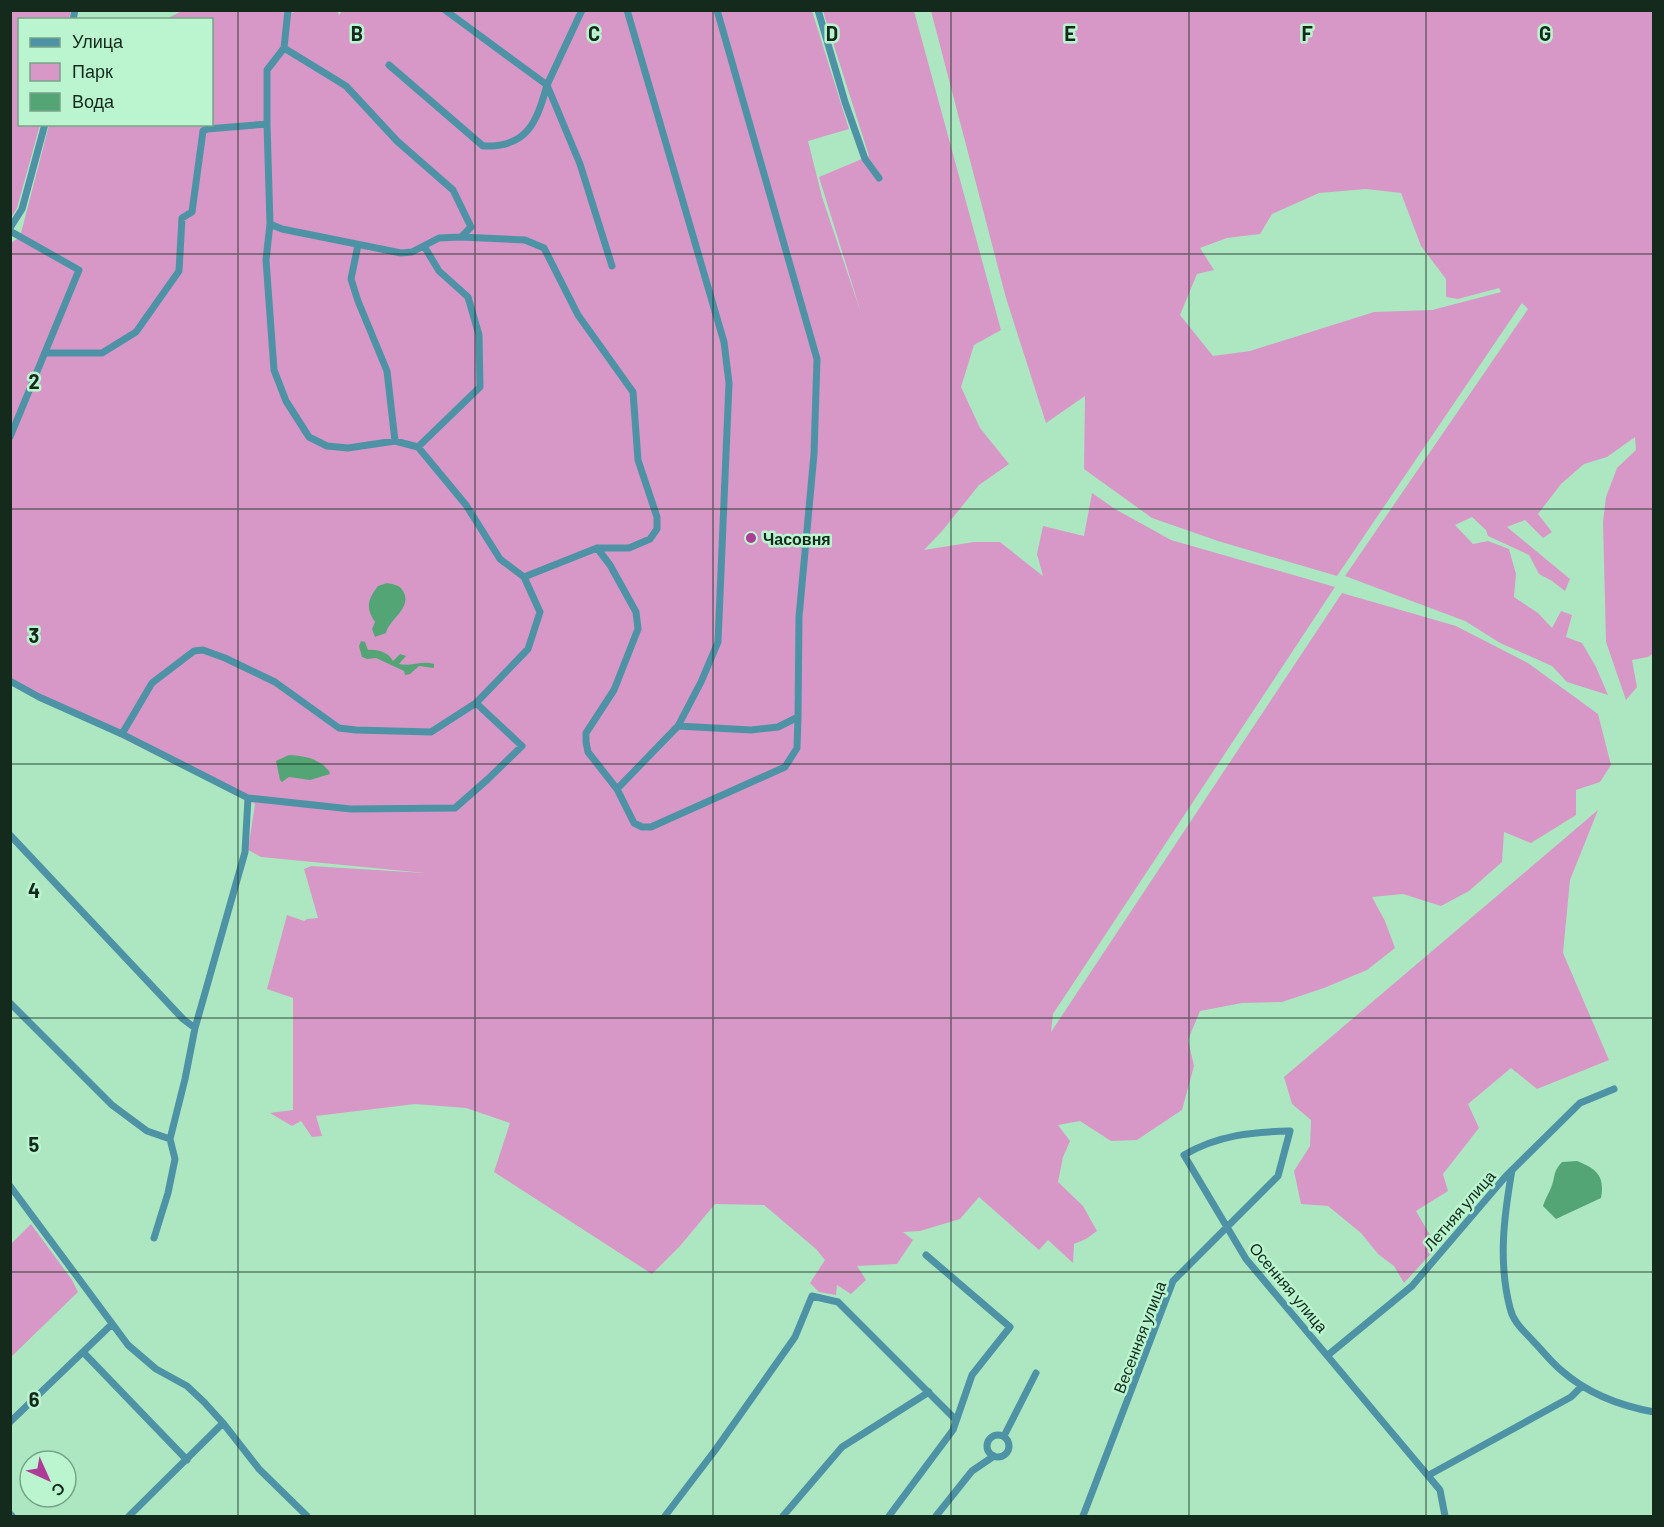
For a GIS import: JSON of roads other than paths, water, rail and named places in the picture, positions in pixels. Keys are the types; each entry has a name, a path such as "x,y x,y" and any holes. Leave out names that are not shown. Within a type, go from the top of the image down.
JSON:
{"street":[{"path":"122,734 152,683 194,651 203,650 275,682 339,728 431,732 476,703 528,649 540,612 524,577 500,560 466,505 418,447 395,441 348,448 327,446 309,437 286,401 274,370 266,260 270,224 267,70 284,48 288,10"},
{"path":"445,10 547,85 580,164 612,266"},
{"path":"617,789 678,726 718,642 729,383 724,342 627,10"},
{"path":"597,548 610,565 636,612 638,629 614,690 586,733 586,742 588,752 617,789 634,824 642,827 651,826 785,766 797,748 799,617 814,454 817,359 717,10"},
{"path":"819,10 845,102 865,159 879,178"},
{"path":"389,65 483,146 495,147 513,141 530,130 540,112 547,85 582,11"},
{"path":"284,48 346,86 397,141 453,190 471,227 461,237"},
{"path":"45,353 102,353 136,332 179,271 182,218 192,212 203,131 267,124"},
{"path":"10,437 79,270 10,229 22,209 44,126"},
{"path":"270,224 282,229 401,253 412,252 439,238 461,237 525,240 544,248 578,315 633,392 638,460 657,517 657,529 650,539 629,548 597,548 524,577"},
{"path":"358,245 351,279 387,371 395,441"},
{"path":"418,447 480,387 478,335 468,297 439,272 424,246"},
{"path":"10,681 39,697 122,734 248,798 351,809 455,808 522,746 476,703"},
{"path":"678,726 751,730 778,727 798,717"},
{"path":"154,1238 175,1160 170,1139 195,1028 245,852 248,798"},
{"path":"10,836 183,1019 195,1028"},
{"path":"10,1003 112,1105 147,1131 170,1139"},
{"name":"Летняя улица","path":"1328,1355 1412,1286 1512,1170 1580,1103 1614,1089"},
{"name":"Осенняя улица","path":"1290,1131 1252,1132 1203,1144 1184,1155 1226,1229 1246,1259 1440,1490 1444,1516"},
{"name":"Весенняя улица","path":"1083,1516 1173,1281 1278,1176 1290,1131"},
{"path":"1512,1170 1503,1224 1504,1275 1514,1320 1560,1370 1582,1386 1615,1401 1653,1413"},
{"path":"10,1186 128,1345 156,1369 187,1386 223,1423 259,1469 307,1516"},
{"path":"890,1516 953,1430 972,1375 1010,1327 926,1255"},
{"path":"665,1516 716,1449 795,1337 812,1296 838,1302 956,1420"},
{"path":"10,1422 111,1325"},
{"path":"83,1352 187,1460"},
{"path":"1004,1436 1036,1373"},
{"path":"1429,1475 1571,1397 1582,1386"},
{"path":"783,1516 842,1447 929,1392"},
{"path":"129,1516 223,1423"},
{"path":"993,1435 1004,1436 1009,1442 1009,1449 1002,1457 988,1452 988,1440 993,1435"},
{"path":"936,1516 972,1471 994,1456"}],"water":[{"path":"387,583 402,589 405,603 386,633 375,637 372,629 375,622 369,604 378,586"},
{"path":"361,641 365,642 368,650 382,652 393,661 400,654 406,656 399,664 430,663 434,664 434,668 419,666 410,674 405,675 404,671 376,658 362,657 359,646"},
{"path":"289,755 316,760 330,774 310,780 289,777 282,782 276,761"},
{"path":"1577,1161 1598,1174 1602,1184 1601,1198 1556,1219 1543,1206 1555,1172 1562,1162"}],"place":[{"name":"Часовня","path":"751,538"}]}
